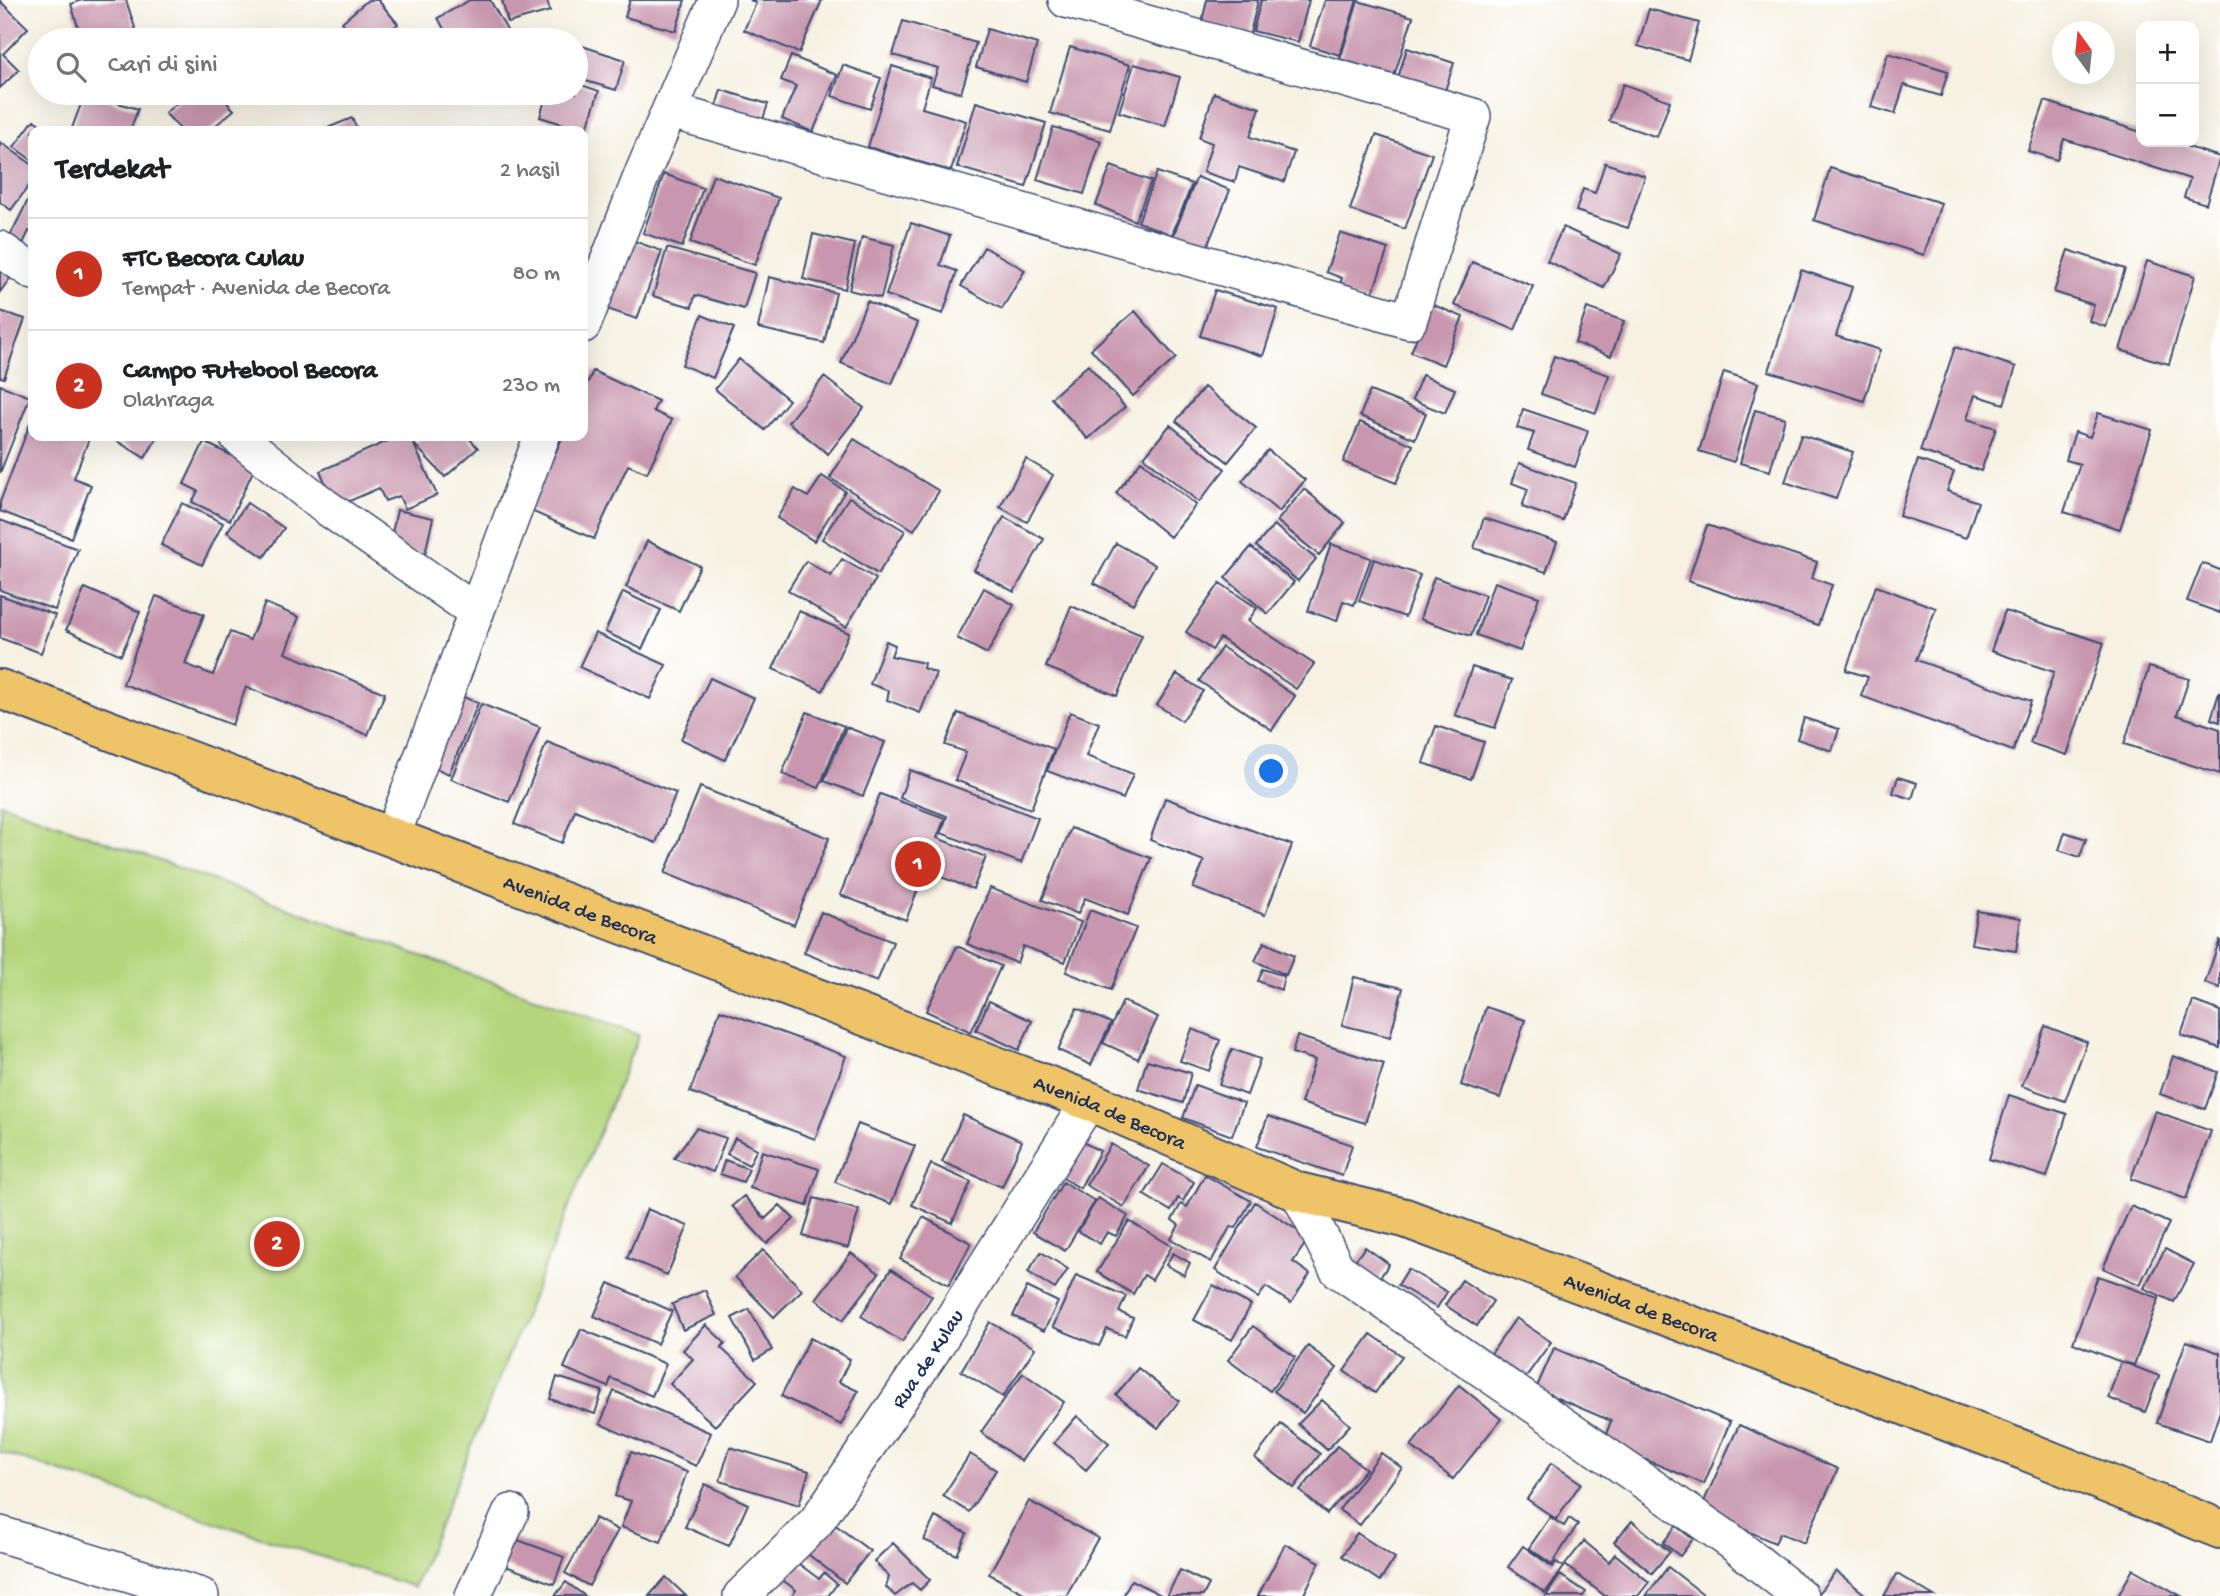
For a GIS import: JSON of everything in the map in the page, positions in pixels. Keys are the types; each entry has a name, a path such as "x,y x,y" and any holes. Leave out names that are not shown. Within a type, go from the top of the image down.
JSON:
{"main road":[{"name":"Avenida de Becora","path":"0,689 1089,1101 1298,1192 1405,1218 2025,1451 2220,1530"}],"street":[{"path":"588,313 643,172 717,0"},
{"path":"671,111 1409,321 1473,116 1066,0"},
{"path":"0,249 28,269"},
{"path":"243,441 323,505 476,612"},
{"path":"392,837 539,441"},
{"name":"Rua de Kulau","path":"741,1596 816,1522 933,1350 1089,1101"},
{"path":"1298,1192 1337,1269 1728,1540 1800,1596"},
{"path":"473,1596 510,1512"},
{"path":"0,1534 201,1596"}],"green space":[{"path":"0,803 639,1035 414,1587 0,1452"}],"building":[{"path":"82,0 126,0 135,28 78,28 71,4"},
{"path":"368,0 378,0 398,24 393,28 347,28 342,22"},
{"path":"470,0 490,0 506,28 443,28 438,18"},
{"path":"502,0 547,0 550,11 508,23"},
{"path":"630,0 685,0 676,31 625,17"},
{"path":"750,0 822,0 799,53 744,30 756,3"},
{"path":"1207,0 1258,0 1250,34 1202,22"},
{"path":"1261,0 1309,0 1298,42 1253,31"},
{"path":"1325,0 1357,0 1340,55 1310,46"},
{"path":"0,1 28,28 3,54 19,70 0,88"},
{"path":"1358,1 1413,17 1394,76 1340,59"},
{"path":"1649,9 1699,23 1688,60 1638,46"},
{"path":"903,21 976,43 961,93 932,85 938,68 893,55"},
{"path":"987,29 1037,44 1026,82 976,67"},
{"path":"1070,47 1130,65 1110,130 1050,113"},
{"path":"588,48 625,60 616,90 588,82"},
{"path":"1407,48 1454,63 1441,103 1395,88"},
{"path":"1888,53 1948,71 1941,96 1904,85 1895,114 1871,107"},
{"path":"791,56 837,75 813,132 782,119 796,86 781,80"},
{"path":"1134,64 1180,77 1165,126 1119,112"},
{"path":"843,65 881,78 870,109 832,96"},
{"path":"892,66 931,78 922,108 966,121 951,171 868,147"},
{"path":"1623,84 1670,101 1657,137 1609,121"},
{"path":"588,87 599,91 588,126 570,126 540,117 544,105 588,105"},
{"path":"721,90 768,104 758,134 712,120"},
{"path":"1214,93 1260,108 1250,137 1294,152 1284,182 1239,167 1235,182 1203,172 1212,143 1199,138"},
{"path":"2045,101 2136,130 2136,147 2188,147 2220,157 2206,204 2184,197 2190,179 2064,139 2057,160 2028,151"},
{"path":"976,102 1046,123 1026,187 957,167"},
{"path":"81,105 125,105 138,109 132,126 73,126"},
{"path":"175,105 229,105 234,110 215,126 177,126 165,113"},
{"path":"352,118 356,126 332,126"},
{"path":"34,120 42,126 30,126"},
{"path":"1053,127 1101,141 1084,194 1037,180"},
{"path":"28,128 28,157 14,147"},
{"path":"1376,135 1432,154 1405,229 1350,210"},
{"path":"0,142 28,162 28,187 11,210 0,202"},
{"path":"1605,163 1645,176 1628,228 1576,211 1583,189 1595,193"},
{"path":"1111,166 1151,181 1135,221 1096,205"},
{"path":"1830,168 1941,203 1924,255 1814,220"},
{"path":"1157,172 1192,184 1172,235 1138,222"},
{"path":"664,174 703,188 682,247 643,233"},
{"path":"713,175 779,198 755,265 690,243"},
{"path":"1197,177 1230,190 1205,252 1172,239"},
{"path":"28,200 28,233 20,250 6,244"},
{"path":"911,223 950,236 940,265 957,271 943,314 886,295"},
{"path":"1563,227 1621,254 1604,288 1547,261"},
{"path":"1340,233 1388,249 1369,303 1337,292 1342,278 1326,272"},
{"path":"813,234 855,244 845,289 803,279"},
{"path":"620,236 662,251 637,319 595,305"},
{"path":"862,237 894,245 881,298 849,290"},
{"path":"984,247 1025,270 1002,309 961,286"},
{"path":"667,248 755,273 744,309 695,295 692,307 653,296"},
{"path":"2068,250 2125,269 2106,327 2089,321 2094,305 2054,292"},
{"path":"0,252 19,266 0,292"},
{"path":"2147,261 2195,276 2169,364 2120,350"},
{"path":"1472,262 1533,286 1515,330 1454,305"},
{"path":"1801,270 1852,287 1836,336 1880,350 1864,401 1769,371"},
{"path":"769,277 836,293 824,343 758,328"},
{"path":"1215,290 1278,309 1263,356 1200,336"},
{"path":"867,301 918,323 892,384 841,363"},
{"path":"1431,304 1463,317 1443,365 1411,352"},
{"path":"1587,308 1624,321 1611,356 1575,343"},
{"path":"0,311 25,319 4,378 0,377"},
{"path":"1135,311 1176,358 1133,396 1091,349"},
{"path":"702,315 734,328 713,378 682,365"},
{"path":"1955,347 2016,367 2004,404 1975,395 1967,419 1996,428 1981,471 1920,451"},
{"path":"1554,356 1609,375 1596,413 1541,394"},
{"path":"739,359 789,400 765,430 715,389"},
{"path":"1088,365 1125,407 1088,439 1051,398"},
{"path":"593,371 658,401 653,411 672,420 647,473 628,465 594,539 529,510 561,441 588,441 588,382"},
{"path":"1724,372 1758,383 1734,462 1699,451"},
{"path":"1422,375 1455,389 1445,413 1412,400"},
{"path":"824,377 864,408 828,454 788,422"},
{"path":"0,385 28,396 28,402 0,473"},
{"path":"1204,387 1256,428 1228,462 1176,421"},
{"path":"1370,391 1426,413 1415,439 1360,416"},
{"path":"1523,409 1588,431 1575,467 1528,450 1534,433 1517,428"},
{"path":"1755,410 1785,418 1770,471 1740,463"},
{"path":"2098,413 2152,430 2120,529 2064,512 2080,464 2066,460 2075,432 2090,437"},
{"path":"1360,422 1413,445 1396,483 1343,462"},
{"path":"1170,425 1225,469 1199,502 1144,457"},
{"path":"28,429 28,441 88,441 74,478 91,485 71,538 0,511 0,502"},
{"path":"1801,435 1853,452 1836,499 1785,482"},
{"path":"854,439 939,491 914,530 830,478"},
{"path":"117,441 155,441 145,458"},
{"path":"388,441 412,441 437,495 405,509 399,496 385,501 379,488 336,507 320,471"},
{"path":"417,441 472,441 478,448 445,477 414,444"},
{"path":"204,442 255,467 230,520 192,502 198,491 184,484"},
{"path":"1268,450 1305,480 1279,512 1242,481"},
{"path":"1026,459 1053,475 1027,522 1000,507"},
{"path":"1918,460 1954,472 1947,491 1978,502 1966,538 1899,516"},
{"path":"1141,461 1196,505 1170,537 1116,493"},
{"path":"1519,463 1576,483 1563,521 1522,507 1528,489 1512,483"},
{"path":"822,476 845,491 814,541 777,518 795,489 808,497"},
{"path":"1304,489 1345,523 1319,555 1277,521"},
{"path":"849,497 905,531 878,574 822,539"},
{"path":"182,503 223,523 202,565 161,545"},
{"path":"247,503 284,528 264,557 227,532"},
{"path":"397,510 433,518 425,554 389,547"},
{"path":"1004,517 1044,539 1014,592 974,570"},
{"path":"1484,518 1557,542 1546,572 1474,548"},
{"path":"0,520 78,549 55,610 0,590"},
{"path":"1274,525 1316,559 1298,581 1256,546"},
{"path":"1707,525 1817,562 1812,578 1832,585 1818,625 1688,581"},
{"path":"647,541 700,566 679,611 626,587"},
{"path":"1116,543 1155,565 1133,604 1094,583"},
{"path":"1331,544 1371,558 1354,605 1343,601 1337,621 1308,611"},
{"path":"1251,547 1294,582 1268,614 1225,578"},
{"path":"842,559 876,579 846,627 788,590 806,561 831,576"},
{"path":"1374,559 1420,575 1405,617 1359,601"},
{"path":"2202,563 2220,570 2220,613 2187,601"},
{"path":"1434,577 1485,595 1471,636 1420,619"},
{"path":"1494,582 1539,597 1520,651 1476,635"},
{"path":"1220,583 1257,608 1248,621 1314,664 1296,689 1220,638 1212,650 1186,632"},
{"path":"1876,586 1936,608 1916,660 2031,701 2013,751 1861,696 1868,677 1846,670"},
{"path":"85,588 140,612 121,655 66,630"},
{"path":"984,588 1014,605 987,654 957,638"},
{"path":"623,592 661,610 642,649 605,632"},
{"path":"0,595 55,615 41,653 0,638"},
{"path":"156,596 204,614 185,664 213,675 230,632 250,640 265,603 299,617 285,653 385,693 368,735 246,687 232,725 123,684"},
{"path":"1071,606 1142,635 1117,696 1046,667"},
{"path":"799,611 849,633 823,691 773,669"},
{"path":"2005,611 2104,643 2067,755 2030,743 2054,672 1991,651"},
{"path":"595,633 666,665 650,699 579,667"},
{"path":"886,641 895,645 891,656 924,663 923,668 936,673 920,713 887,700 889,691 870,684"},
{"path":"1222,647 1295,696 1272,730 1199,681"},
{"path":"1472,667 1512,680 1495,728 1455,715"},
{"path":"2149,667 2189,679 2177,715 2220,729 2220,774 2124,744"},
{"path":"1177,674 1203,691 1182,721 1157,705"},
{"path":"710,678 754,698 725,760 681,739"},
{"path":"449,691 478,703 449,774 421,762"},
{"path":"2220,693 2220,722 2211,719"},
{"path":"481,704 540,727 509,802 451,779"},
{"path":"807,712 844,726 819,788 782,774"},
{"path":"1070,712 1099,723 1086,756 1133,774 1123,799 1047,771"},
{"path":"958,713 1054,749 1031,809 955,780 966,752 945,745"},
{"path":"1804,718 1839,729 1832,751 1797,739"},
{"path":"1436,726 1484,742 1471,779 1423,763"},
{"path":"846,727 885,742 863,796 824,781"},
{"path":"547,742 676,793 656,843 575,810 562,843 514,824"},
{"path":"910,770 1038,818 1021,863 941,833 947,816 900,798"},
{"path":"1898,777 1917,783 1912,799 1893,793"},
{"path":"700,787 829,838 794,925 665,873"},
{"path":"880,794 945,818 937,838 986,857 973,889 925,871 906,920 840,895"},
{"path":"1165,798 1292,845 1265,915 1193,888 1204,861 1150,840"},
{"path":"1071,828 1151,858 1128,915 1085,898 1078,914 1042,900"},
{"path":"2065,832 2086,839 2080,857 2059,850"},
{"path":"990,888 1081,922 1065,962 1023,946 1017,963 967,944"},
{"path":"1090,910 1136,928 1111,990 1066,972"},
{"path":"1977,911 2021,918 2016,951 1971,944"},
{"path":"821,912 893,942 877,982 804,953"},
{"path":"2220,939 2220,988 2205,983"},
{"path":"1264,942 1294,956 1286,975 1255,961"},
{"path":"957,946 1001,966 971,1032 926,1011"},
{"path":"1263,969 1284,976 1281,990 1258,981"},
{"path":"1354,977 1403,988 1390,1037 1342,1025"},
{"path":"989,1001 1032,1021 1019,1050 976,1030"},
{"path":"1123,1001 1158,1017 1138,1059 1103,1043"},
{"path":"2193,1001 2220,1011 2220,1048 2181,1035"},
{"path":"1486,1007 1525,1020 1500,1098 1461,1085"},
{"path":"1077,1008 1111,1023 1091,1065 1058,1050"},
{"path":"720,1010 846,1056 815,1139 690,1092"},
{"path":"2045,1026 2087,1042 2065,1101 2022,1086"},
{"path":"1192,1029 1220,1040 1209,1071 1180,1061"},
{"path":"1297,1036 1384,1064 1365,1123 1301,1103 1315,1060 1292,1053"},
{"path":"1232,1049 1260,1059 1247,1095 1219,1085"},
{"path":"2173,1056 2218,1072 2205,1109 2160,1094"},
{"path":"1147,1060 1191,1073 1183,1103 1138,1089"},
{"path":"1195,1085 1244,1103 1232,1136 1183,1118"},
{"path":"2009,1095 2067,1114 2047,1177 1989,1159"},
{"path":"2155,1111 2211,1131 2186,1199 2131,1179"},
{"path":"963,1115 1022,1141 1002,1187 942,1162"},
{"path":"1268,1116 1352,1145 1342,1176 1257,1147"},
{"path":"858,1124 915,1146 891,1204 835,1182"},
{"path":"696,1128 726,1138 713,1172 674,1158"},
{"path":"735,1138 757,1149 749,1165 727,1154"},
{"path":"1081,1141 1100,1151 1080,1188 1061,1177"},
{"path":"1111,1144 1149,1166 1124,1207 1086,1185"},
{"path":"762,1151 819,1169 807,1206 750,1188"},
{"path":"725,1160 749,1169 743,1182 720,1174"},
{"path":"931,1164 971,1182 952,1223 912,1205"},
{"path":"1163,1164 1194,1182 1183,1201 1178,1198 1171,1211 1144,1195"},
{"path":"1205,1175 1251,1201 1236,1228 1230,1227 1211,1262 1171,1239 1179,1225 1172,1220 1181,1204 1187,1207"},
{"path":"1063,1182 1095,1201 1065,1251 1033,1232"},
{"path":"744,1196 765,1219 780,1205 794,1219 767,1244 732,1206"},
{"path":"814,1198 859,1210 848,1248 803,1236"},
{"path":"1098,1198 1128,1216 1116,1236 1107,1232 1100,1244 1078,1231"},
{"path":"1255,1202 1309,1238 1293,1262 1310,1274 1291,1303 1266,1287 1258,1298 1215,1270"},
{"path":"2131,1206 2169,1223 2140,1285 2103,1268"},
{"path":"647,1209 688,1226 667,1275 627,1258"},
{"path":"923,1217 971,1243 949,1285 900,1259"},
{"path":"1129,1221 1172,1246 1152,1280 1144,1275 1133,1294 1097,1272"},
{"path":"1365,1247 1389,1264 1379,1279 1354,1262"},
{"path":"2165,1249 2194,1264 2174,1302 2144,1288"},
{"path":"763,1250 802,1290 774,1317 735,1277"},
{"path":"1041,1252 1068,1269 1055,1289 1028,1272"},
{"path":"851,1253 879,1273 843,1320 816,1299"},
{"path":"1173,1253 1190,1263 1184,1275 1166,1265"},
{"path":"891,1269 932,1296 902,1342 861,1316"},
{"path":"1408,1269 1447,1292 1437,1308 1398,1285"},
{"path":"1076,1275 1126,1296 1119,1312 1133,1318 1125,1336 1107,1329 1099,1346 1053,1327"},
{"path":"2098,1276 2159,1298 2134,1365 2123,1362 2159,1376 2145,1412 2108,1398 2121,1362 2073,1343"},
{"path":"1462,1280 1493,1301 1477,1326 1445,1305"},
{"path":"609,1283 672,1311 657,1344 594,1316"},
{"path":"1213,1285 1251,1305 1232,1340 1194,1320"},
{"path":"1027,1287 1058,1302 1044,1331 1013,1316"},
{"path":"705,1290 716,1315 683,1330 672,1304"},
{"path":"749,1309 772,1350 755,1360 732,1318"},
{"path":"1516,1318 1551,1342 1525,1378 1491,1354"},
{"path":"990,1322 1035,1348 1003,1397 961,1371"},
{"path":"706,1325 725,1343 721,1348 757,1381 715,1426 670,1384 693,1359 683,1350"},
{"path":"1253,1326 1295,1357 1270,1391 1228,1360"},
{"path":"581,1329 666,1364 652,1396 611,1378 608,1387 564,1368"},
{"path":"1371,1334 1402,1356 1375,1393 1344,1371"},
{"path":"810,1338 850,1359 839,1382 858,1391 841,1425 781,1396"},
{"path":"2186,1341 2220,1353 2220,1411 2210,1441 2157,1423"},
{"path":"1308,1346 1337,1368 1303,1413 1274,1391"},
{"path":"1554,1348 1730,1422 1704,1484 1603,1442 1611,1421 1536,1389"},
{"path":"1138,1368 1179,1401 1158,1428 1116,1395"},
{"path":"1023,1373 1064,1402 1021,1461 981,1432"},
{"path":"557,1377 602,1391 595,1414 550,1399"},
{"path":"1459,1385 1501,1419 1453,1479 1411,1446"},
{"path":"614,1391 711,1433 696,1466 600,1424"},
{"path":"1322,1400 1350,1425 1327,1450 1298,1424"},
{"path":"1077,1416 1109,1443 1086,1470 1054,1443"},
{"path":"1281,1424 1320,1454 1294,1488 1255,1458"},
{"path":"1739,1425 1838,1469 1804,1543 1780,1533 1775,1543 1700,1510"},
{"path":"1337,1446 1366,1469 1327,1514 1300,1491"},
{"path":"730,1447 809,1471 799,1505 720,1481"},
{"path":"631,1452 687,1472 661,1542 621,1527 631,1501 615,1496"},
{"path":"1381,1453 1402,1468 1360,1525 1339,1510"},
{"path":"970,1454 996,1470 969,1512 943,1496"},
{"path":"1551,1463 1581,1483 1556,1519 1527,1499"},
{"path":"705,1484 748,1504 729,1546 685,1527"},
{"path":"1029,1501 1098,1538 1066,1596 1029,1596 989,1574"},
{"path":"935,1517 967,1533 957,1555 924,1540"},
{"path":"1550,1517 1564,1526 1569,1518 1578,1524 1552,1564 1529,1548"},
{"path":"595,1518 618,1530 589,1586 565,1573"},
{"path":"829,1520 870,1551 845,1583 804,1551"},
{"path":"1632,1521 1670,1552 1652,1573 1614,1542"},
{"path":"1676,1526 1693,1539 1680,1556 1663,1543"},
{"path":"1357,1533 1395,1558 1380,1581 1342,1556"},
{"path":"510,1537 564,1557 554,1584 500,1564"},
{"path":"1584,1541 1609,1562 1615,1554 1649,1582 1638,1596 1605,1596 1565,1565"},
{"path":"893,1543 930,1580 920,1590 912,1583 895,1596 886,1587 889,1577 874,1561"},
{"path":"1285,1544 1320,1562 1303,1596 1258,1596"},
{"path":"1523,1546 1553,1567 1556,1562 1564,1567 1545,1593 1508,1567"},
{"path":"791,1558 819,1579 824,1573 837,1584 828,1596 792,1596 796,1590 777,1576"},
{"path":"1668,1567 1703,1594 1646,1596"},
{"path":"2133,1569 2181,1596 2118,1596"},
{"path":"1180,1570 1209,1584 1203,1596 1167,1596"},
{"path":"1836,1571 1867,1596 1816,1596"},
{"path":"1897,1574 1934,1596 1884,1596"},
{"path":"1560,1575 1586,1592 1583,1596 1546,1596"},
{"path":"666,1577 686,1596 649,1596"},
{"path":"1131,1580 1163,1596 1123,1596"},
{"path":"566,1582 585,1596 555,1596"}],"place":[{"name":"FTC Becora Culau","path":"918,864"},
{"name":"Campo Futebool Becora","path":"277,1244"}]}
